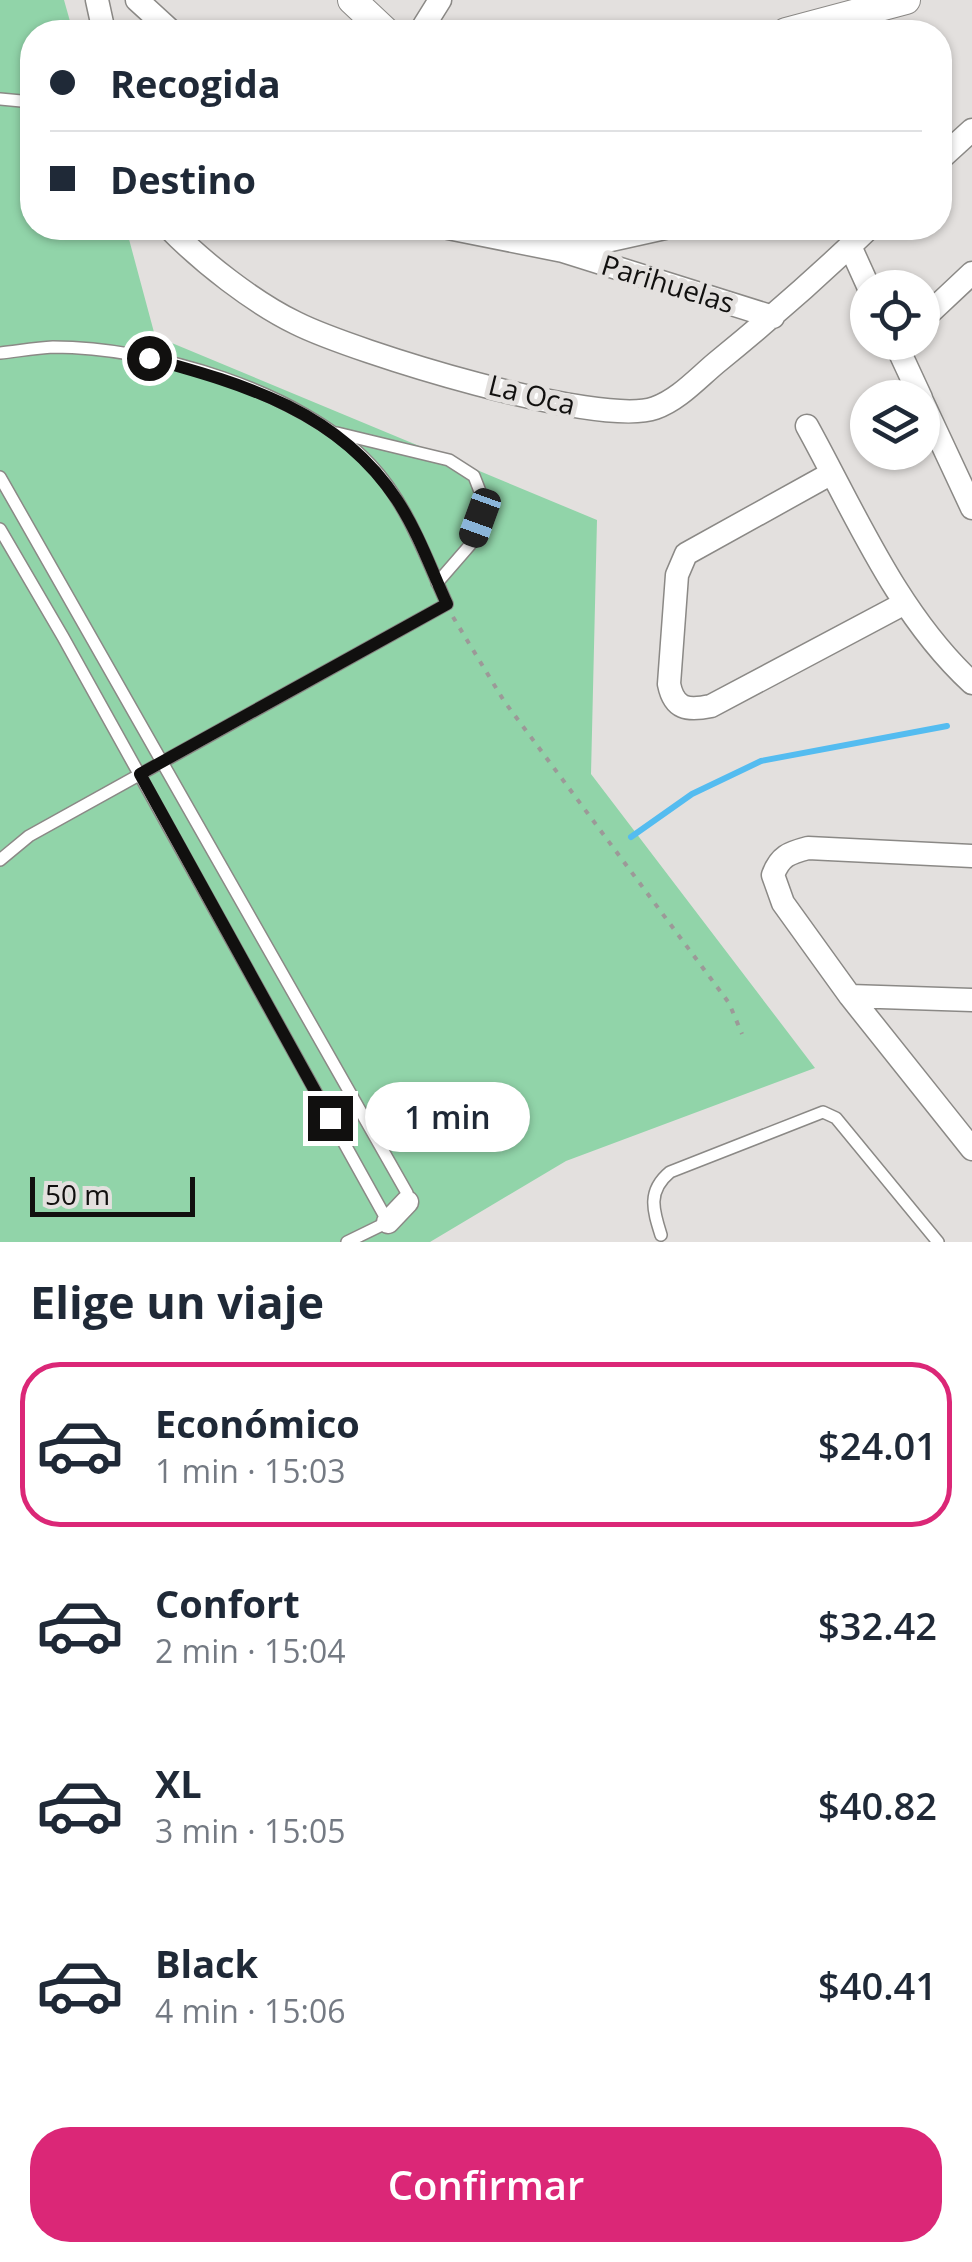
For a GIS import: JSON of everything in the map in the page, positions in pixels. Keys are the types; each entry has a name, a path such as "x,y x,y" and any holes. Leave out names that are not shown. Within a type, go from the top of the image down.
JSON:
{"street":[{"path":"136,0 158,20"},
{"path":"352,0 373,20"},
{"path":"831,20 906,0"},
{"path":"952,149 972,130"},
{"name":"La Oca","path":"180,240 293,322 332,339 380,356 530,396 616,413 635,413 667,403 773,317 856,240"},
{"name":"Parihuelas","path":"508,240 563,251 773,317"},
{"name":"Parihuelas","path":"563,251 612,240"},
{"path":"850,246 861,270"},
{"path":"940,303 972,273"},
{"path":"806,426 905,604 936,646 972,682"},
{"path":"940,438 972,508"},
{"path":"832,473 686,554 677,575 668,684 672,698 679,707 692,710 710,706 905,604"},
{"path":"970,1143 850,996 783,903 772,875 778,861 808,848 972,856"},
{"path":"850,996 972,1000"},
{"path":"388,1222 407,1202"}],"lane":[{"path":"0,353 68,348 149,358 278,398 332,432 370,464 416,533 447,604 29,836 0,860"},
{"path":"332,432 449,460 474,476 481,494 480,518 470,546 437,583"},
{"path":"0,477 407,1193 407,1202"},
{"path":"0,529 388,1222 347,1242"},
{"path":"660,1235 652,1206 660,1180 670,1172 823,1112 836,1118 938,1242"}],"path":[{"path":"447,604 467,644 504,701 728,1003 742,1034"}],"green space":[{"path":"0,0 64,0 70,20 20,20 20,240 129,240 155,336 597,520 591,774 815,1068 566,1161 430,1242 0,1242"}],"waterway":[{"path":"631,837 692,794 761,761 947,726"}],"route":[{"path":"149,358 278,398 332,432 370,464 397,500 447,604 140,774 330,1118"}]}
